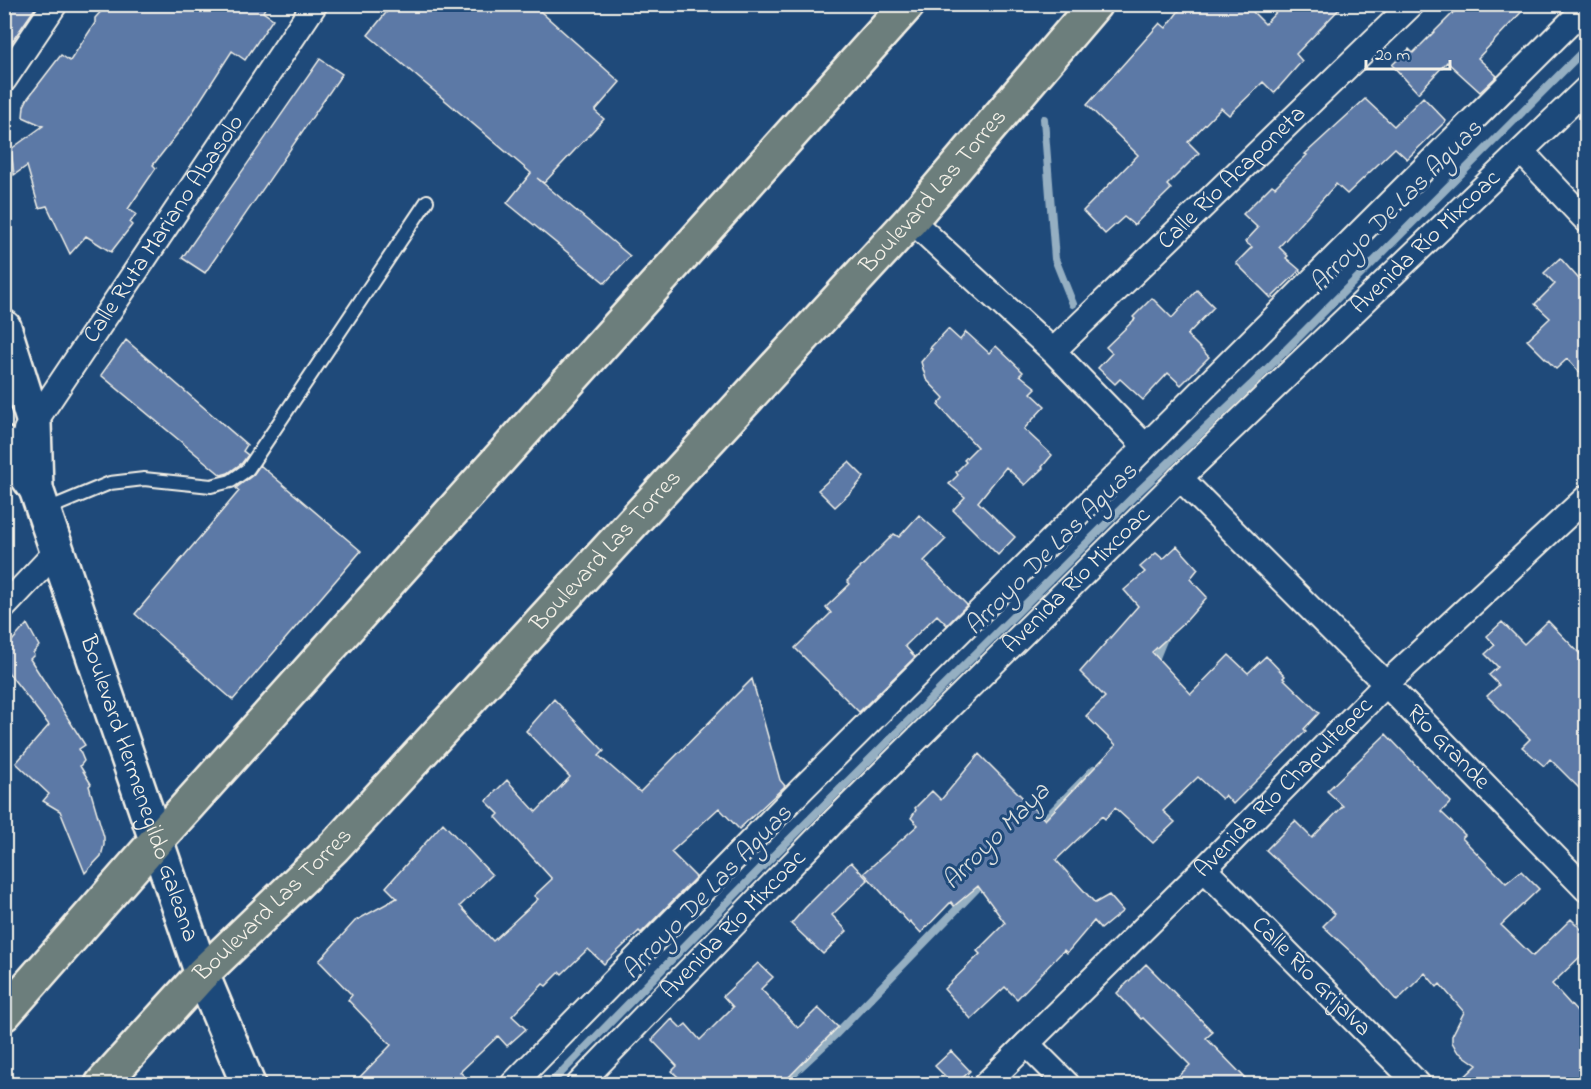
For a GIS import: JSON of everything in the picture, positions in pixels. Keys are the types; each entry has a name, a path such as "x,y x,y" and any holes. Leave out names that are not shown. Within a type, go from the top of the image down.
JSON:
{"main road":[{"path":"4,1014 908,4"},
{"name":"Boulevard Las Torres","path":"102,1084 202,974 334,847 911,220 1095,4"},
{"name":"Boulevard Hermenegildo Galeana","path":"4,327 34,423 39,500"},
{"name":"Boulevard Hermenegildo Galeana","path":"5,445 39,500 202,974 248,1084"}],"street":[{"path":"4,80 55,4"},
{"name":"Calle Ruta Mariano Abasolo","path":"5,445 34,423 315,4"},
{"name":"Calle Río Acaponeta","path":"1053,351 1412,4"},
{"name":"Avenida Río Mixcoac","path":"513,1084 801,790 1587,7"},
{"name":"Avenida Río Mixcoac","path":"579,1084 835,820 1180,478 1587,89"},
{"path":"1522,152 1587,220"},
{"path":"911,220 1053,351 1145,446"},
{"name":"Río Grande","path":"1180,478 1587,889"},
{"name":"Avenida Río Chapultepec","path":"986,1084 1204,869 1386,684 1584,507"},
{"path":"4,607 57,551"},
{"name":"Calle Río Grijalva","path":"1204,869 1418,1084"},
{"path":"1027,1044 1067,1084"}],"lane":[{"path":"39,500 110,483 144,479 211,486 231,482 248,469 427,201"}],"building":[{"path":"4,4 38,4 4,53"},
{"path":"112,4 267,4 263,12 273,19 245,60 232,51 185,124 153,165 156,168 128,209 136,214 130,223 132,225 111,252 86,236 70,254 47,206 39,208 27,166 14,175 11,149 43,126 23,117 24,106 28,98 61,55 70,61 95,23 95,18 105,7 109,9"},
{"path":"393,4 532,4 620,82 595,111 604,119 544,183 537,178 630,256 605,283 507,203 531,173 368,35"},
{"path":"1184,4 1245,4 1265,24 1284,4 1344,4 1296,54 1302,61 1274,93 1263,82 1229,115 1221,108 1188,142 1199,153 1167,185 1171,189 1134,225 1124,217 1105,234 1083,211 1138,155 1087,105 1160,23 1166,28"},
{"path":"1462,4 1529,4 1478,58 1497,76 1480,92 1447,62 1418,93 1392,65 1409,49 1413,53"},
{"path":"320,59 342,74 205,273 182,258"},
{"path":"1423,97 1446,121 1407,159 1395,148 1347,194 1336,184 1279,247 1288,256 1286,258 1300,270 1271,298 1236,263 1252,247 1245,242 1258,228 1243,214 1272,185 1275,187 1307,155 1305,154 1365,99 1394,126"},
{"path":"1560,258 1587,288 1587,380 1567,359 1556,369 1527,340 1550,318 1535,304 1555,284 1544,273"},
{"path":"1197,290 1214,307 1187,335 1209,357 1181,385 1168,373 1143,400 1120,379 1115,384 1098,368 1112,353 1106,347 1135,319 1133,317 1152,298 1172,318"},
{"path":"948,329 960,340 966,332 989,353 996,346 1023,372 1020,375 1036,388 1031,393 1045,406 1024,429 1052,455 1043,468 1025,485 1006,467 978,502 1015,537 998,555 953,510 965,497 949,484 958,475 956,472 966,462 964,460 977,447 938,405 944,398 926,379 921,362 932,349 930,348"},
{"path":"126,340 247,445 243,451 248,455 242,463 221,475 101,375"},
{"path":"849,462 864,477 835,507 818,490"},
{"path":"260,465 361,551 233,700 135,614 239,491 236,488 253,475"},
{"path":"919,515 946,539 924,561 967,605 947,625 937,615 905,646 915,657 859,712 795,648 831,613 826,607 850,584 847,581 894,534 899,537"},
{"path":"1177,546 1198,569 1190,579 1207,597 1187,620 1152,652 1191,694 1229,655 1248,673 1266,656 1285,676 1283,678 1319,713 1304,729 1306,731 1233,804 1225,795 1222,799 1198,777 1163,811 1175,822 1153,843 1115,808 1105,819 1102,816 1056,860 1095,903 1109,895 1123,911 1101,929 1094,921 1067,953 1064,950 1017,999 1005,987 971,1019 944,989 980,954 977,951 1005,923 978,886 954,906 951,902 921,933 910,921 909,923 864,873 918,825 911,818 915,808 932,791 941,800 979,754 1045,820 1116,745 1086,716 1105,697 1080,672 1138,606 1124,590 1145,572 1140,567 1156,553 1163,559"},
{"path":"1548,621 1587,661 1587,713 1580,720 1587,726 1587,796 1550,759 1544,766 1522,747 1530,739 1487,696 1499,685 1489,675 1498,667 1485,654 1495,645 1487,636 1502,622 1524,644"},
{"path":"27,624 39,646 30,659 85,745 79,749 84,761 80,766 91,784 89,786 104,837 104,845 101,856 85,873 60,811 43,801 49,794 16,763 49,725 4,667 4,650"},
{"path":"752,679 780,780 785,786 739,829 719,808 671,852 696,877 641,933 639,931 604,964 588,949 562,974 560,972 546,986 543,984 512,1016 526,1029 507,1046 498,1036 460,1072 473,1084 353,1084 391,1045 348,1000 352,995 319,961 355,921 397,898 386,887 443,823 492,875 460,906 493,941 538,899 534,896 552,879 496,817 499,814 486,801 507,780 536,812 570,777 526,731 554,699 604,751 599,756 640,792"},
{"path":"1386,734 1451,802 1441,812 1465,835 1462,838 1506,883 1521,871 1539,889 1501,925 1533,956 1571,919 1587,935 1587,950 1552,984 1587,1023 1587,1084 1457,1084 1477,1065 1457,1051 1452,1042 1452,1036 1464,1012 1440,984 1437,987 1425,973 1397,1001 1363,963 1323,926 1335,914 1266,850 1295,821 1312,838 1343,806 1327,791"},
{"path":"851,862 868,880 832,915 847,931 823,954 791,924"},
{"path":"758,963 773,977 761,989 798,1028 818,1008 838,1027 782,1084 685,1084 672,1071 677,1066 652,1040 672,1019 681,1028 686,1024 700,1040 733,1007 723,996"},
{"path":"1146,964 1213,1032 1206,1038 1251,1084 1170,1084 1190,1065 1117,993"},
{"path":"951,1051 970,1071 956,1084 953,1084 935,1066"}],"waterway":[{"name":"Arroyo De Las Aguas","path":"550,1084 762,867 1139,491 1251,385 1586,48"},
{"name":"Arroyo Maya","path":"1044,119 1055,259 1073,304"},
{"name":"Arroyo Maya","path":"1153,665 1166,633"},
{"name":"Arroyo Maya","path":"1038,826 1094,769"},
{"name":"Arroyo Maya","path":"782,1084 837,1033 985,880"}]}
